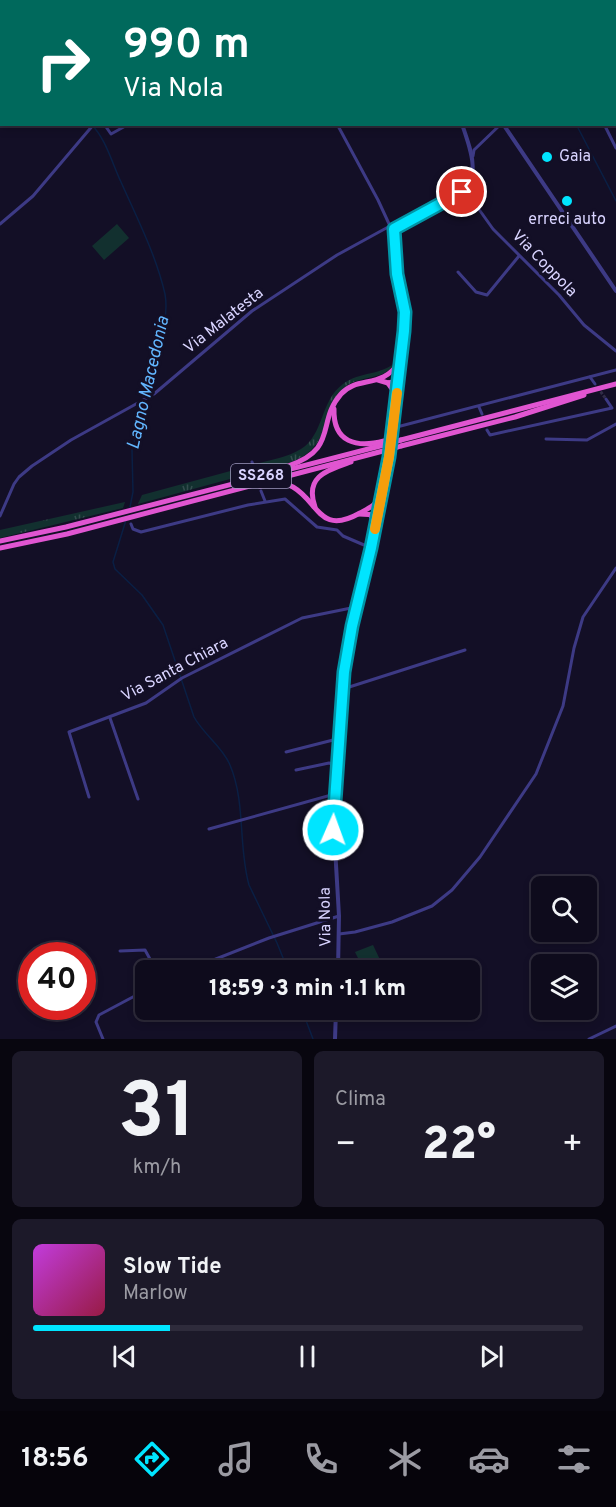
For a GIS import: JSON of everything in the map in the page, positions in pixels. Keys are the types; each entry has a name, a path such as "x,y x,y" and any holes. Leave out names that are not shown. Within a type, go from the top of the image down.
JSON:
{"highway":[{"name":"SS268","path":"252,479 302,461 311,455 323,438 331,409 340,395 346,389 388,375 400,361"},
{"path":"388,375 398,380"},
{"path":"378,380 388,383 398,380"},
{"path":"388,383 397,396"},
{"name":"SS268","path":"207,496 431,432 616,384"},
{"name":"SS268","path":"401,441 515,417 602,388"},
{"name":"SS268","path":"334,407 334,421 345,438 362,445 383,447"},
{"name":"SS268","path":"0,548 68,534 121,516 252,479 383,447"},
{"name":"SS268","path":"316,511 311,490 320,476 326,471 383,447"},
{"name":"SS268","path":"139,511 265,485 286,484 300,493 316,511"},
{"path":"316,511 326,518 335,520 358,514 377,503 381,496"},
{"path":"369,508 376,515 376,524"},
{"path":"358,514 376,515"},
{"name":"SS268","path":"0,542 121,516"}],"street":[{"path":"0,224 36,193 92,126"},
{"path":"105,126 111,134 125,126"},
{"path":"338,126 392,227 397,274 405,312 393,428 376,515"},
{"path":"392,227 454,197 470,183 473,169 472,159 463,126"},
{"path":"472,159 474,150 500,126"},
{"path":"503,126 616,291"},
{"path":"605,126 616,148"},
{"name":"Via Coppola","path":"470,183 483,217 559,295 584,325 616,351"},
{"name":"Via Malatesta","path":"0,516 14,484 32,466 71,441 150,398 252,311 337,255 392,227"},
{"path":"458,272 476,292 487,296 519,256"},
{"path":"393,428 616,370"},
{"path":"590,377 596,384"},
{"path":"487,430 490,435 612,408 606,399"},
{"path":"479,407 482,414"},
{"path":"546,439 587,440 616,424"},
{"path":"252,462 255,471"},
{"path":"261,491 265,501"},
{"path":"131,524 133,529 141,532 265,501 285,499 317,527 337,530 343,536 371,548"},
{"name":"Via Nola","path":"338,960 339,916 333,830 343,689 349,638 376,524"},
{"path":"339,934 355,932 425,910 452,890 480,857 536,774 563,706 574,648 583,617 616,567"},
{"name":"Via Santa Chiara","path":"88,797 68,734 75,729 146,703 182,678 302,618 356,607"},
{"path":"343,689 465,650"},
{"path":"110,718 138,799"},
{"path":"286,753 341,738"},
{"path":"296,770 329,763 339,766"},
{"path":"209,829 335,794"},
{"path":"213,960 269,938 339,916"},
{"path":"120,951 145,950 150,960"},
{"path":"103,1039 96,1022 99,1015 135,996"},
{"path":"334,1039 335,1020"},
{"path":"589,1039 616,1026"}],"green space":[{"path":"117,224 129,238 104,260 92,246"},
{"path":"397,361 386,372 358,380 341,390 333,401 323,432 311,451 283,465 258,471 256,464 291,454 308,443 330,399 343,384 356,377 385,369"},
{"path":"249,466 252,473 138,504 142,495"},
{"path":"125,502 123,508 0,538 0,530"},
{"path":"373,945 380,960 359,960 355,952"}],"waterway":[{"name":"Lagno Macedonia","path":"93,126 105,144 146,237 166,298 164,326 132,450 133,492 130,507"},
{"path":"577,126 616,201"},
{"name":"Lagno Macedonia","path":"126,520 113,562 115,569 142,595 163,625 194,717 223,752 230,765 238,794 249,885 284,960"},
{"name":"Lagno Macedonia","path":"306,1020 313,1039"}],"tunnel":[{"path":"598,388 606,399"}],"slow traffic":[{"path":"375,529 389,457 397,393"}],"place":[{"name":"Gaia","path":"547,157"},
{"name":"erreci auto","path":"567,201"}],"route":[{"path":"333,830 344,672 389,457 404,331 405,312 397,274 394,229 462,192"}]}
